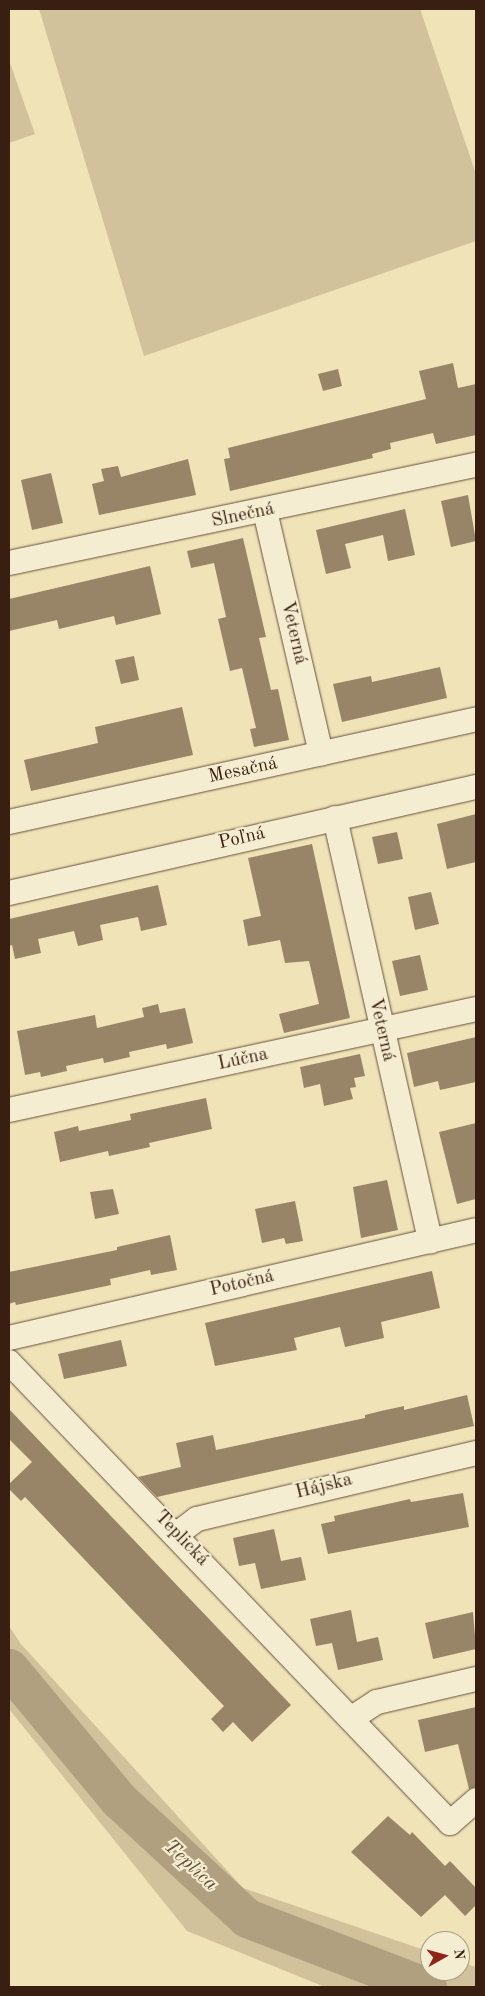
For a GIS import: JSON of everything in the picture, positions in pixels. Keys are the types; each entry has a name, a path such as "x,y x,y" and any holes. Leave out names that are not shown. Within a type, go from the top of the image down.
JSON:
{"street":[{"name":"Slnečná","path":"9,563 265,511 476,465"},
{"name":"Veterná","path":"265,511 321,754"},
{"name":"Mesačná","path":"9,822 476,719"},
{"name":"Poľná","path":"9,893 476,787"},
{"name":"Veterná","path":"335,818 381,1030 430,1241"},
{"name":"Lúčna","path":"9,1110 476,1009"},
{"name":"Potočná","path":"9,1338 476,1230"},
{"name":"Teplická","path":"9,1362 177,1534 450,1823 476,1800"},
{"name":"Hájska","path":"177,1534 197,1519 476,1453"},
{"path":"352,1718 377,1702 476,1679"}],"shaded area":[{"path":"39,9 420,9 476,174 476,241 144,356"},
{"path":"9,60 35,134 9,143"},
{"path":"9,1626 21,1644 243,1888 420,1949 420,1981 470,1981 470,1965 476,1967 476,1987 325,1987 187,1931 9,1709"}],"building":[{"path":"453,363 458,388 476,384 476,435 436,444 433,433 390,443 391,449 372,454 373,458 230,491 224,459 230,458 228,448 426,399 419,371"},
{"path":"338,369 342,386 323,391 318,374"},
{"path":"188,459 196,495 99,515 92,484 104,481 101,469 118,466 121,477"},
{"path":"51,473 63,523 32,530 21,480"},
{"path":"468,495 476,541 451,547 441,501"},
{"path":"405,509 415,555 388,561 383,535 345,544 351,568 326,574 316,530"},
{"path":"243,538 266,637 259,638 271,690 278,689 289,740 254,747 250,729 256,728 242,668 230,671 218,619 226,617 214,563 191,568 187,551"},
{"path":"150,566 161,614 116,625 114,616 59,629 57,620 9,631 9,599"},
{"path":"134,656 139,680 121,684 115,660"},
{"path":"440,667 447,698 342,722 333,684 371,676 372,682"},
{"path":"182,707 193,755 31,791 24,760 98,743 95,727"},
{"path":"476,814 476,862 447,869 437,824"},
{"path":"397,832 403,859 378,864 372,837"},
{"path":"312,844 350,1018 284,1033 279,1014 319,1004 309,961 285,963 280,940 248,946 243,920 261,916 248,858"},
{"path":"158,885 167,925 141,931 138,917 100,925 103,940 78,946 74,931 38,939 41,953 15,959 12,945 9,946 9,919"},
{"path":"431,892 439,924 415,930 408,897"},
{"path":"420,955 428,990 400,996 392,961"},
{"path":"158,1004 160,1013 185,1008 193,1043 167,1049 166,1044 129,1052 130,1057 104,1063 103,1058 66,1066 67,1071 41,1077 40,1072 25,1075 17,1031 95,1015 97,1028 144,1017 142,1008"},
{"path":"476,1037 476,1082 440,1090 438,1081 414,1087 407,1053"},
{"path":"360,1054 365,1076 354,1078 356,1087 350,1088 353,1099 324,1106 320,1084 304,1088 300,1067"},
{"path":"206,1098 212,1129 149,1143 150,1147 109,1156 108,1151 60,1162 54,1132 78,1126 79,1131 131,1120 130,1114"},
{"path":"476,1123 476,1199 457,1204 439,1132"},
{"path":"387,1180 398,1230 361,1238 353,1187"},
{"path":"113,1189 119,1214 95,1219 90,1192"},
{"path":"295,1201 303,1241 286,1244 284,1238 262,1243 255,1209"},
{"path":"170,1235 177,1270 151,1275 150,1270 110,1279 111,1285 16,1305 15,1302 9,1304 9,1272 117,1250 117,1247"},
{"path":"432,1271 440,1308 381,1322 384,1338 345,1347 340,1327 294,1338 297,1350 215,1366 205,1323"},
{"path":"121,1340 127,1366 64,1379 58,1354"},
{"path":"467,1395 474,1426 157,1497 138,1477 181,1467 176,1443 213,1435 216,1450 365,1418 365,1415 381,1411 404,1406 404,1410"},
{"path":"9,1409 291,1705 252,1742 233,1722 223,1732 211,1719 224,1706 25,1497 21,1501 9,1489 9,1484 32,1462 9,1439"},
{"path":"463,1493 469,1527 328,1554 321,1524 335,1521 334,1516 410,1499 411,1502"},
{"path":"274,1529 281,1561 301,1557 306,1580 261,1589 255,1563 239,1566 233,1538"},
{"path":"351,1610 357,1642 378,1637 383,1660 338,1670 332,1643 316,1646 310,1619"},
{"path":"473,1612 476,1649 433,1659 425,1623"},
{"path":"476,1707 476,1787 469,1789 458,1744 425,1752 418,1720"},
{"path":"388,1816 410,1835 412,1832 445,1866 450,1861 476,1888 476,1905 465,1916 445,1895 421,1917 351,1852"}],"waterway":[{"name":"Teplica","path":"9,1668 119,1800 247,1918 427,1987"},
{"path":"403,1987 408,1980"}]}
